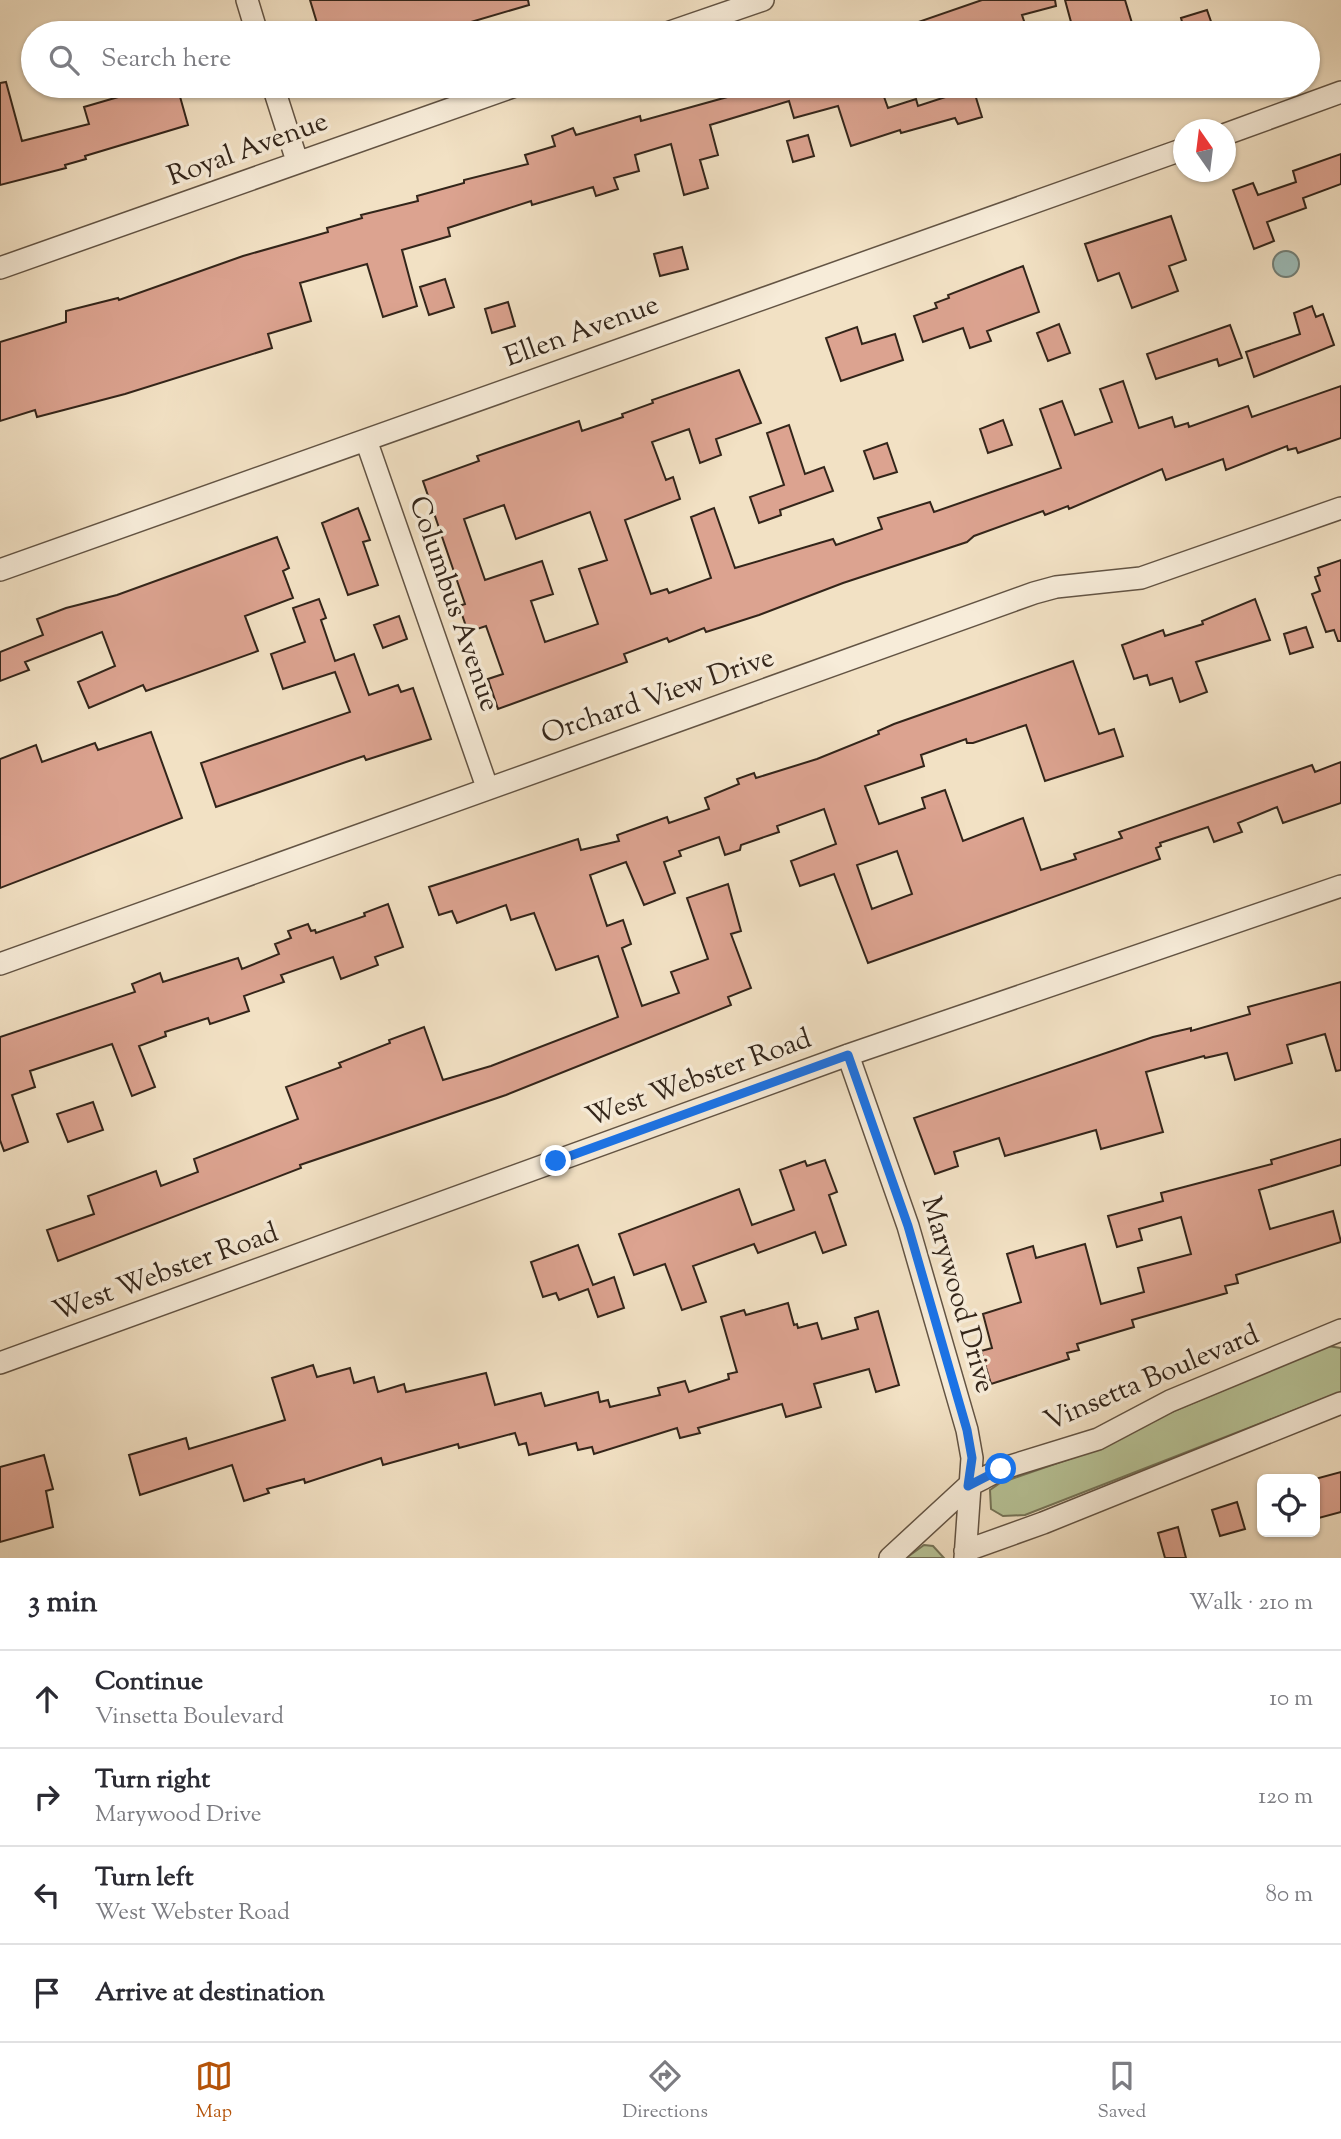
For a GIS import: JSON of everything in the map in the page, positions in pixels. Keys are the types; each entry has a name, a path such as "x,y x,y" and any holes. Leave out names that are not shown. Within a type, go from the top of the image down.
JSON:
{"street":[{"path":"247,0 253,21"},
{"path":"702,21 762,0"},
{"path":"1236,130 1341,92"},
{"path":"277,98 297,162"},
{"name":"Royal Avenue","path":"0,268 481,98"},
{"name":"Ellen Avenue","path":"0,570 1173,153"},
{"name":"Columbus Avenue","path":"366,440 487,787"},
{"name":"Orchard View Drive","path":"0,964 487,787 1034,593 1056,587 1141,578 1341,508"},
{"name":"West Webster Road","path":"0,1363 848,1055 1341,886"},
{"name":"Marywood Drive","path":"848,1055 908,1226 964,1418 972,1458 965,1554"},
{"name":"Vinsetta Boulevard","path":"890,1558 968,1486 1001,1469 1098,1439 1170,1401 1341,1330"},
{"path":"965,1554 1341,1403"}],"green space":[{"path":"1328,1346 1341,1348 1341,1392 1025,1515 1003,1516 991,1509 990,1490 1000,1483 1101,1448 1167,1414"},
{"path":"924,1545 933,1546 944,1558 906,1558"}],"water":[{"path":"1286,251 1295,255 1299,264 1295,273 1286,277 1277,273 1273,264 1277,255"}],"building":[{"path":"310,0 528,0 529,5 474,21 316,21"},
{"path":"982,0 1055,0 1056,6 1022,15 1024,21 921,21"},
{"path":"1065,0 1125,0 1131,21 1071,21"},
{"path":"1207,10 1211,21 1182,21 1181,18"},
{"path":"6,82 22,141 89,124 84,107 115,98 180,98 188,125 85,156 86,159 65,165 66,168 0,185 0,83"},
{"path":"724,98 884,98 888,108 916,99 918,106 942,98 976,98 982,117 958,124 955,118 901,133 900,130 851,146 838,106 794,118 789,101 710,125 718,155 700,160 708,188 684,195 671,144 635,155 639,171 614,178 618,189 596,196 593,187 532,205 531,201 448,228 450,236 402,250 417,306 383,317 367,264 300,283 311,321 268,334 272,348 125,394 37,417 35,410 0,421 0,342 66,322 66,311 118,298 119,300 243,256 328,232 327,228 362,218 361,215 418,201 417,196 464,183 464,180 528,164 525,155 555,146 552,136 573,128 576,135 640,116 641,121"},
{"path":"808,135 814,156 793,162 787,141"},
{"path":"1341,154 1341,184 1303,198 1306,208 1267,222 1274,241 1254,249 1233,190 1253,183 1258,195 1296,182 1293,171"},
{"path":"1171,216 1186,260 1169,266 1178,291 1132,308 1119,273 1098,281 1085,244"},
{"path":"682,247 688,269 660,276 654,254"},
{"path":"1023,266 1039,312 987,331 991,341 970,348 963,328 923,342 914,316 937,308 935,303 949,298 948,295"},
{"path":"445,279 454,307 429,315 420,287"},
{"path":"508,302 515,326 492,333 485,309"},
{"path":"1312,306 1316,317 1323,314 1334,345 1254,377 1246,352 1300,334 1294,313"},
{"path":"1059,324 1070,353 1048,361 1037,333"},
{"path":"1230,325 1242,358 1219,366 1217,359 1156,379 1147,354"},
{"path":"857,327 862,344 895,334 903,360 841,381 826,338"},
{"path":"739,370 761,423 716,439 721,455 700,463 689,429 652,442 666,480 673,477 680,499 625,520 651,594 667,589 669,593 711,578 691,517 714,508 735,568 833,539 836,545 882,529 878,518 930,502 934,512 1061,468 1040,409 1062,401 1075,435 1112,422 1100,389 1123,381 1139,428 1172,417 1175,427 1188,423 1189,427 1248,406 1252,417 1341,386 1341,438 1298,453 1296,448 1288,450 1287,446 1226,470 1223,459 1166,480 1162,469 1069,509 1068,506 1045,515 1043,511 974,536 967,542 843,583 759,615 706,632 704,628 669,642 667,638 624,654 627,662 498,709 488,679 503,674 486,626 468,632 459,606 465,604 423,481 479,461 477,456 579,421 582,431 623,417 622,414 653,403 652,400","holes":["504,505 516,539 590,512 607,560 579,569 598,624 545,642 531,601 553,594 542,561 485,580 464,519"]},
{"path":"1003,420 1012,445 988,453 980,429"},
{"path":"789,425 805,474 824,467 833,491 780,510 781,515 759,523 750,497 784,485 767,433"},
{"path":"887,443 897,472 874,479 864,451"},
{"path":"358,508 370,540 363,542 378,585 348,595 322,523"},
{"path":"277,537 289,568 283,571 293,598 245,616 258,651 146,691 143,685 89,708 78,682 115,666 102,632 25,662 29,670 0,681 0,652 43,635 37,619 66,608 117,595"},
{"path":"1341,560 1341,641 1338,641 1334,630 1326,632 1312,594 1320,591 1315,577 1320,575 1318,568"},
{"path":"319,599 326,618 321,620 335,661 354,654 369,695 398,685 401,692 413,688 431,739 366,760 364,756 216,807 201,763 350,712 335,672 283,689 271,654 305,642 293,608"},
{"path":"1255,599 1270,640 1196,662 1207,692 1180,702 1172,678 1150,685 1147,675 1134,679 1122,645 1163,630 1165,636 1203,624 1202,621"},
{"path":"399,616 407,639 383,648 374,625"},
{"path":"1306,627 1313,647 1290,654 1284,634"},
{"path":"1073,661 1099,734 1114,729 1123,756 1045,781 1026,725 973,743 967,743 966,739 921,755 924,766 865,786 879,824 925,808 922,798 945,790 963,841 1023,818 1041,870 1076,859 1074,854 1122,838 1119,832 1312,765 1315,772 1341,762 1341,803 1283,823 1277,807 1238,823 1242,832 1214,842 1208,827 1160,843 1161,846 1156,848 1160,859 868,963 834,874 800,886 791,861 836,844 824,809 777,826 779,832 741,845 740,850 725,855 719,837 679,851 681,856 664,862 675,893 644,905 626,862 590,875 607,926 623,920 631,944 622,948 642,1006 679,993 671,972 708,959 687,898 728,884 741,931 731,934 751,988 728,997 731,1005 506,1095 300,1165 301,1168 58,1261 47,1230 94,1214 88,1196 156,1171 161,1186 198,1172 194,1159 298,1119 286,1087 341,1067 339,1063 390,1043 389,1040 424,1027 443,1080 491,1066 618,1017 598,956 556,970 534,913 511,920 506,905 457,923 452,911 439,915 429,887 578,839 581,850 619,841 617,835 667,817 669,823 709,809 705,798 739,784 737,779 754,773 756,778 817,759 879,734 878,731","holes":["897,851 912,894 872,909 857,865"]},
{"path":"151,732 182,818 0,888 0,759 36,745 42,762 95,743 98,750"},
{"path":"388,904 403,947 375,957 378,965 341,979 333,957 281,975 284,982 244,996 249,1011 210,1024 208,1018 165,1032 166,1036 139,1046 155,1087 132,1096 112,1044 30,1071 35,1087 12,1095 28,1142 4,1151 0,1140 0,1037 135,992 132,984 160,973 163,982 238,958 242,969 279,954 275,944 291,938 288,931 308,924 311,931 315,930 316,933 365,916 364,913"},
{"path":"1341,982 1341,1070 1336,1071 1325,1034 1287,1045 1292,1063 1235,1080 1227,1053 1205,1058 1204,1056 1146,1072 1163,1132 1101,1149 1096,1130 1005,1156 999,1138 954,1152 958,1166 935,1174 914,1118 1153,1037 1191,1028 1191,1031 1250,1014 1248,1007"},
{"path":"93,1102 103,1130 68,1142 57,1114"},
{"path":"1341,1139 1341,1165 1259,1190 1270,1229 1333,1211 1341,1242 1236,1275 1238,1283 1225,1286 1227,1293 1132,1320 1134,1327 1077,1344 1079,1350 1067,1353 1069,1359 991,1384 981,1351 992,1348 983,1314 1021,1302 1007,1254 1033,1246 1036,1258 1085,1244 1101,1304 1144,1292 1138,1268 1191,1254 1181,1217 1139,1229 1142,1240 1117,1247 1108,1216 1163,1201 1161,1193 1272,1164 1271,1160"},
{"path":"825,1160 837,1192 829,1195 846,1245 823,1253 815,1232 758,1253 754,1244 693,1266 706,1302 682,1310 665,1264 634,1275 619,1234 739,1189 752,1225 794,1210 780,1170 805,1161 807,1166"},
{"path":"578,1245 593,1285 614,1277 624,1308 598,1317 588,1289 559,1300 556,1293 543,1297 531,1262"},
{"path":"788,1303 794,1325 797,1324 798,1328 817,1323 822,1339 858,1329 855,1318 878,1311 899,1385 876,1392 869,1369 814,1384 821,1407 786,1417 782,1404 698,1428 700,1433 680,1438 677,1428 594,1454 592,1447 578,1450 576,1443 529,1455 526,1443 519,1445 515,1433 459,1448 458,1444 383,1465 381,1458 305,1483 304,1479 267,1489 269,1493 244,1501 232,1465 140,1495 129,1455 186,1438 189,1449 285,1420 272,1378 313,1365 317,1377 350,1368 354,1383 374,1377 378,1392 404,1384 406,1392 486,1373 495,1405 541,1393 545,1406 598,1392 600,1402 608,1400 610,1407 660,1395 658,1388 685,1381 689,1392 729,1379 728,1374 737,1372 721,1317 744,1310 746,1315"},
{"path":"44,1455 53,1489 46,1491 53,1527 0,1542 0,1467"},
{"path":"1341,1472 1341,1512 1320,1518 1320,1478"},
{"path":"1237,1502 1245,1529 1220,1536 1212,1510"},
{"path":"1178,1527 1186,1558 1165,1558 1158,1533"}],"route":[{"path":"556,1161 848,1055 890,1169 928,1289 967,1430 972,1458 968,1486 1001,1469"}]}
